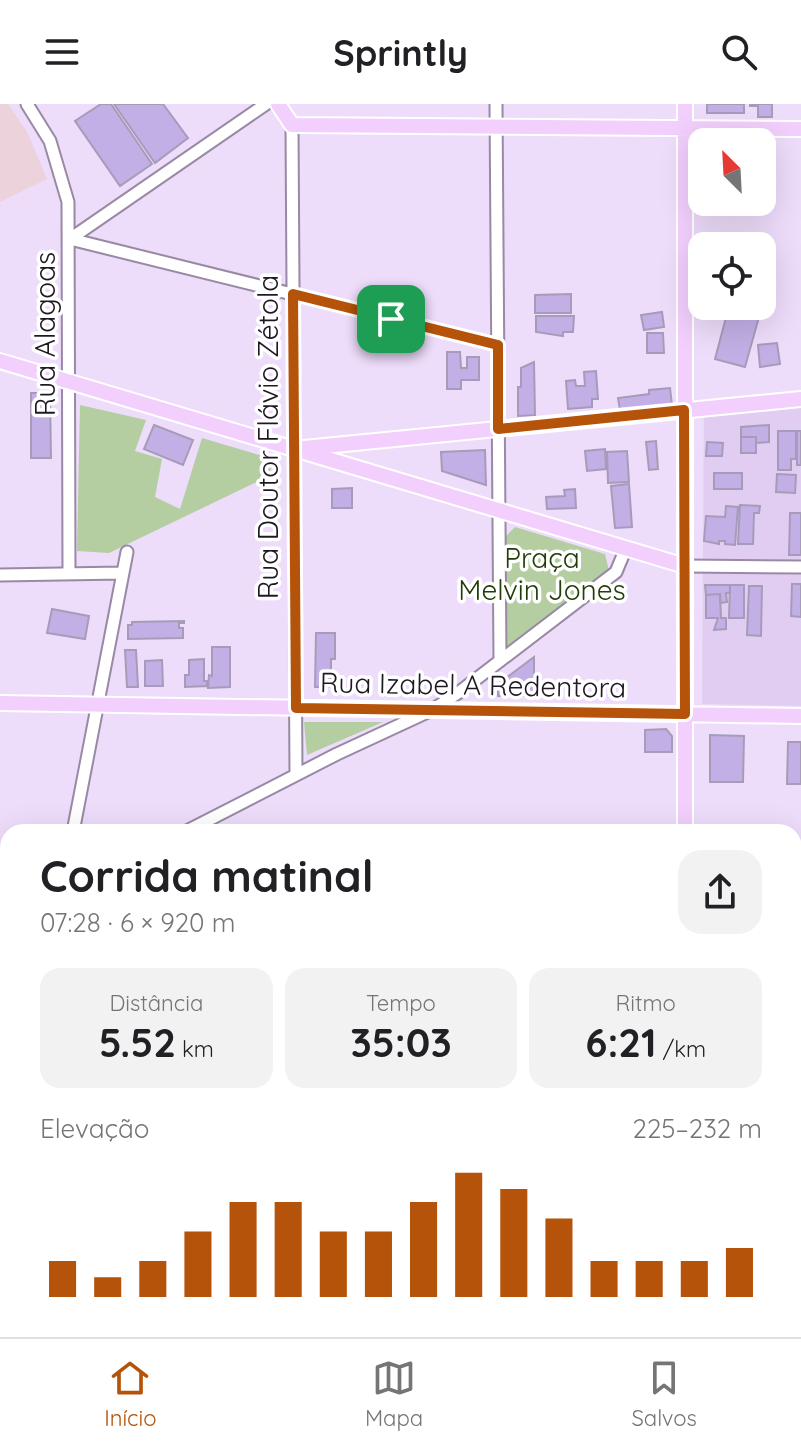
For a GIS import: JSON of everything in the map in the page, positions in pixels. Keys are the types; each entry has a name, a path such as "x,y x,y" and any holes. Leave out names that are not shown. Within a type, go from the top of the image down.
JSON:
{"main road":[{"path":"278,104 292,125 801,129"},
{"path":"685,104 685,824"},
{"path":"0,361 685,566"},
{"path":"294,449 801,399"},
{"name":"Rua Izabel A Redentora","path":"0,703 801,716"}],"street":[{"name":"Rua Alagoas","path":"27,104 50,141 68,202 69,574"},
{"path":"70,239 266,104"},
{"path":"496,104 500,661"},
{"name":"Rua Doutor Flávio Zétola","path":"292,125 296,774"},
{"path":"70,239 498,345"},
{"path":"203,824 296,774 432,710 616,572 626,548"},
{"path":"75,824 127,552"},
{"path":"685,566 801,567"},
{"path":"0,575 123,573"},
{"path":"0,711 16,703"}],"shaded area":[{"path":"0,104 8,104 27,132 47,179 0,202"},
{"path":"801,393 801,706 702,704 704,404"}],"green space":[{"path":"80,405 146,420 135,451 162,459 155,497 180,509 202,438 273,459 269,476 109,553 77,551"},
{"name":"Praça Melvin Jones","path":"515,527 605,554 609,571 507,650 503,539"},
{"path":"304,722 383,722 307,755"}],"building":[{"path":"101,104 111,104 152,164 120,186 75,121"},
{"path":"114,104 163,104 188,138 155,163"},
{"path":"707,104 744,104 744,113 707,113"},
{"path":"750,104 772,104 772,117 758,117 758,106"},
{"path":"571,294 571,313 535,313 535,295"},
{"path":"662,312 664,327 644,330 641,315"},
{"path":"536,316 574,316 573,332 563,332 563,336 536,332"},
{"path":"725,320 758,320 745,367 715,359"},
{"path":"647,333 663,333 664,353 647,353"},
{"path":"777,343 780,364 760,367 758,345"},
{"path":"447,352 460,352 461,368 467,368 467,357 479,357 479,380 461,380 461,389 447,389"},
{"path":"534,362 535,415 518,416 521,368"},
{"path":"596,371 598,399 592,399 592,407 568,409 566,381 575,380 576,386 585,386 584,372"},
{"path":"670,388 672,405 620,410 618,398"},
{"path":"31,393 50,393 51,458 31,458"},
{"path":"154,425 193,440 183,465 144,449"},
{"path":"769,425 769,442 756,443 756,437 741,437 741,427"},
{"path":"778,431 796,431 796,459 791,459 791,470 778,470"},
{"path":"797,431 801,431 801,465 797,465"},
{"path":"741,437 756,437 756,453 741,453"},
{"path":"656,441 658,469 649,470 646,442"},
{"path":"707,442 723,443 722,456 706,456"},
{"path":"605,449 606,469 587,471 585,451"},
{"path":"485,450 486,485 442,471 441,452"},
{"path":"627,451 629,482 608,483 607,452"},
{"path":"714,473 742,473 742,489 714,489"},
{"path":"777,474 796,475 795,493 776,492"},
{"path":"629,484 632,527 615,528 611,486"},
{"path":"352,488 352,508 332,508 332,489"},
{"path":"575,489 576,508 547,509 546,497 565,496 564,490"},
{"path":"740,505 760,506 759,513 754,513 753,544 738,544"},
{"path":"726,506 738,507 735,545 725,544 725,541 719,541 719,544 704,541 706,516 725,517"},
{"path":"790,513 801,513 801,555 789,555"},
{"path":"792,584 801,584 801,617 791,616"},
{"path":"705,585 730,585 730,593 726,593 727,602 720,603 720,594 706,595"},
{"path":"730,585 744,585 744,618 729,618"},
{"path":"749,586 762,586 761,636 747,635"},
{"path":"720,594 721,618 726,618 726,629 714,630 718,618 706,618 706,595"},
{"path":"52,609 89,616 85,639 47,633"},
{"path":"184,621 179,623 179,628 183,628 183,638 128,639 128,625 132,622"},
{"path":"316,633 335,633 331,687 315,687"},
{"path":"212,647 230,647 230,687 208,688 209,675 212,676"},
{"path":"125,650 136,650 138,687 127,687"},
{"path":"534,657 534,696 498,696 498,684"},
{"path":"204,659 204,681 207,681 207,686 185,687 189,660"},
{"path":"162,660 163,686 145,686 145,661"},
{"path":"666,729 672,736 672,752 645,752 645,730"},
{"path":"710,735 744,736 743,782 710,782"},
{"path":"788,742 801,742 801,784 787,784"}],"route":[{"path":"293,294 391,319 498,345 498,429 684,410 685,714 296,708 293,294"}]}
